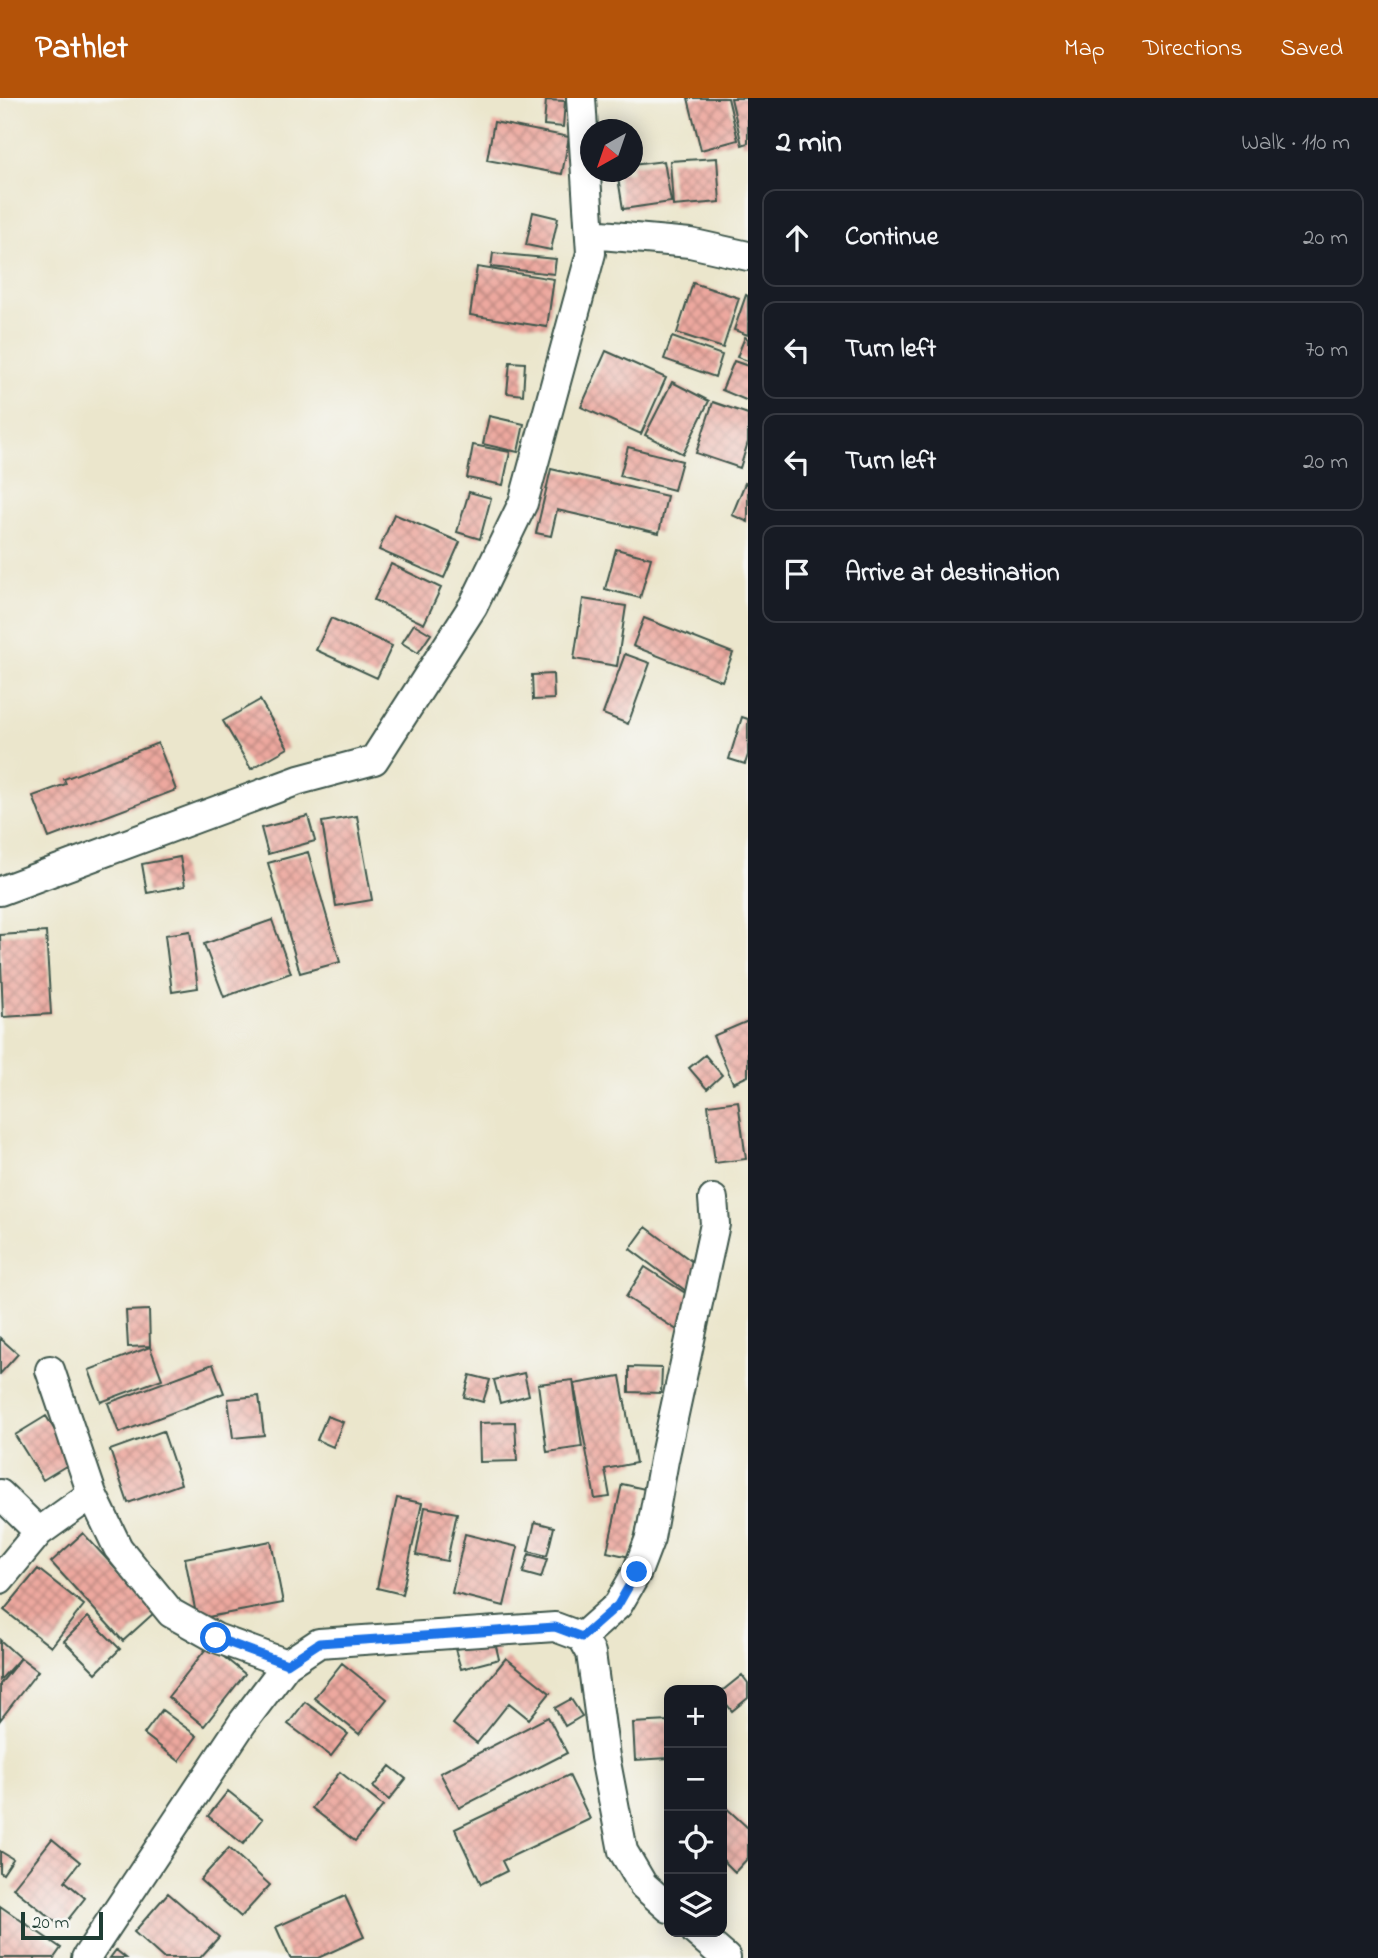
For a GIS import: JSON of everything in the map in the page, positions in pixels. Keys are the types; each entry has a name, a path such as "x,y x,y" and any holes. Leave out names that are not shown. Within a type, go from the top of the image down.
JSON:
{"street":[{"path":"0,891 299,780 374,760 473,606 523,503 591,253 581,98"},
{"path":"590,233 690,243 748,256"},
{"path":"582,1637 618,1605 637,1572 650,1538 664,1460 715,1224 713,1199"},
{"path":"50,1370 92,1494 118,1548 172,1613 216,1638 287,1664"},
{"path":"0,1494 39,1532"},
{"path":"0,1579 39,1532 92,1494"},
{"path":"86,1958 243,1722 287,1664 319,1643 555,1627 582,1637 591,1653 605,1757 623,1851 642,1885 664,1904"},
{"path":"702,1937 726,1958"}],"building":[{"path":"688,98 728,98 738,140 701,150"},
{"path":"731,98 748,98 748,143 742,145"},
{"path":"546,100 565,101 563,127 544,125"},
{"path":"494,122 569,137 562,174 487,160"},
{"path":"717,158 720,202 673,206 670,161"},
{"path":"664,161 671,202 623,209 619,182 643,182 643,164"},
{"path":"533,212 558,218 551,250 526,245"},
{"path":"493,253 556,259 554,274 491,267"},
{"path":"477,267 554,279 547,327 470,315"},
{"path":"693,283 739,298 723,348 677,333"},
{"path":"746,295 748,296 748,335 734,330"},
{"path":"672,337 722,355 715,377 664,359"},
{"path":"745,337 748,339 748,361 737,357"},
{"path":"606,351 666,378 641,434 581,407"},
{"path":"734,361 748,366 748,401 722,390"},
{"path":"510,362 525,363 523,395 507,393"},
{"path":"672,382 709,401 683,454 645,435"},
{"path":"713,402 748,414 748,442 740,468 696,453"},
{"path":"489,416 524,424 518,452 483,444"},
{"path":"473,445 510,452 503,485 467,478"},
{"path":"628,447 682,461 674,490 620,476"},
{"path":"551,469 667,496 659,533 557,510 551,536 536,533"},
{"path":"745,483 748,484 748,522 732,515"},
{"path":"469,492 491,498 480,539 457,532"},
{"path":"394,514 460,542 444,578 379,550"},
{"path":"616,549 651,558 640,598 605,589"},
{"path":"391,564 441,588 424,624 374,600"},
{"path":"583,599 626,606 617,666 574,659"},
{"path":"331,618 392,646 377,678 316,650"},
{"path":"644,618 733,653 722,681 633,646"},
{"path":"414,624 431,634 418,653 402,643"},
{"path":"625,654 650,663 628,724 603,714"},
{"path":"553,674 554,699 533,700 532,675"},
{"path":"260,700 288,748 251,769 223,721"},
{"path":"742,717 748,719 748,755 745,764 729,759"},
{"path":"158,743 176,790 49,838 33,796 66,784 64,779"},
{"path":"308,816 315,841 268,854 261,828"},
{"path":"357,816 372,900 336,906 322,822"},
{"path":"308,852 340,962 300,973 268,863"},
{"path":"180,857 185,886 147,893 142,864"},
{"path":"272,920 291,973 224,997 204,944"},
{"path":"190,931 198,988 172,992 165,935"},
{"path":"46,932 51,1014 3,1017 0,935"},
{"path":"748,1021 748,1076 733,1083 713,1036"},
{"path":"705,1055 722,1075 707,1089 689,1068"},
{"path":"738,1101 746,1159 715,1163 708,1105"},
{"path":"646,1227 702,1269 686,1291 630,1249"},
{"path":"645,1267 696,1300 677,1330 626,1297"},
{"path":"149,1310 150,1346 128,1347 126,1311"},
{"path":"0,1338 18,1354 0,1374"},
{"path":"150,1347 162,1379 101,1402 89,1370"},
{"path":"213,1364 224,1393 119,1433 108,1403"},
{"path":"629,1367 662,1368 661,1393 629,1392"},
{"path":"524,1373 529,1395 500,1403 494,1380"},
{"path":"470,1375 490,1380 483,1402 464,1397"},
{"path":"620,1376 636,1463 605,1469 610,1497 595,1499 574,1384"},
{"path":"573,1380 582,1447 547,1452 538,1384"},
{"path":"259,1396 264,1435 233,1438 228,1399"},
{"path":"46,1416 74,1461 43,1480 15,1435"},
{"path":"327,1416 343,1422 333,1447 317,1440"},
{"path":"515,1422 517,1461 480,1462 479,1423"},
{"path":"163,1431 181,1484 128,1503 110,1450"},
{"path":"622,1484 645,1489 630,1557 607,1552"},
{"path":"397,1498 422,1503 402,1594 377,1588"},
{"path":"425,1507 457,1513 447,1561 416,1555"},
{"path":"535,1522 554,1527 547,1556 528,1551"},
{"path":"83,1533 155,1612 123,1641 51,1562"},
{"path":"465,1534 518,1547 504,1606 452,1593"},
{"path":"271,1541 283,1603 197,1619 185,1558"},
{"path":"529,1554 547,1559 541,1578 523,1573"},
{"path":"38,1569 84,1605 51,1647 4,1610"},
{"path":"88,1617 120,1649 96,1673 64,1641"},
{"path":"494,1638 499,1659 461,1669 455,1649"},
{"path":"0,1640 20,1658 0,1680"},
{"path":"209,1645 245,1674 204,1726 168,1697"},
{"path":"21,1658 38,1671 0,1720 0,1684"},
{"path":"506,1658 550,1693 529,1719 509,1703 477,1743 453,1724"},
{"path":"342,1663 387,1699 359,1734 314,1698"},
{"path":"742,1675 748,1683 748,1698 732,1711 727,1704 727,1687"},
{"path":"571,1699 582,1716 565,1726 555,1708"},
{"path":"305,1702 348,1734 331,1756 288,1724"},
{"path":"162,1710 197,1736 179,1761 144,1734"},
{"path":"548,1717 567,1753 459,1808 440,1773"},
{"path":"664,1721 664,1758 635,1760 633,1723"},
{"path":"390,1766 406,1779 389,1800 373,1787"},
{"path":"340,1772 383,1806 355,1841 312,1808"},
{"path":"569,1775 590,1819 502,1861 507,1871 481,1884 455,1829"},
{"path":"228,1791 263,1819 243,1844 208,1816"},
{"path":"727,1809 748,1828 748,1858 735,1872 727,1864"},
{"path":"52,1839 80,1862 65,1881 85,1898 62,1927 13,1888"},
{"path":"229,1848 270,1885 241,1917 200,1880"},
{"path":"0,1851 13,1859 3,1874 0,1872"},
{"path":"168,1893 219,1937 200,1958 163,1958 134,1932"},
{"path":"345,1896 364,1937 318,1958 290,1958 276,1927"},
{"path":"0,1906 61,1948 54,1958 0,1958"},
{"path":"116,1950 126,1958 110,1958"}],"route":[{"path":"216,1638 287,1664 319,1643 555,1627 582,1637 618,1605 637,1572"}]}
